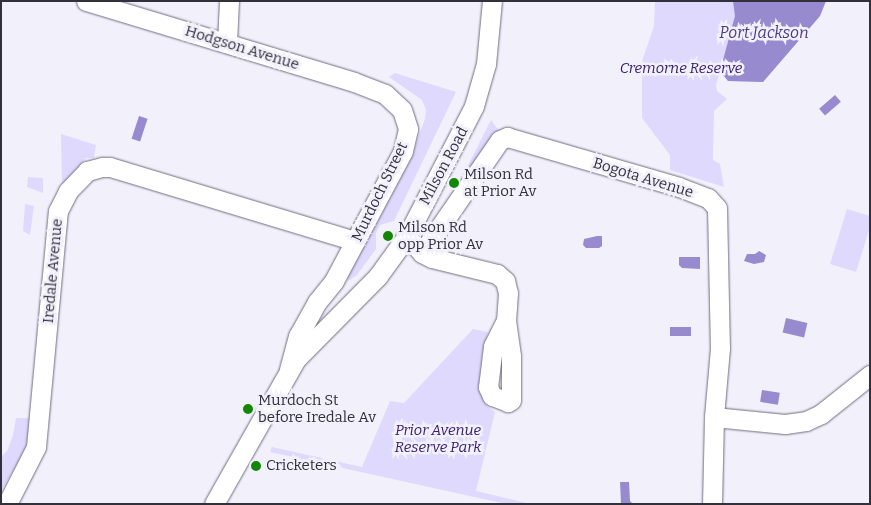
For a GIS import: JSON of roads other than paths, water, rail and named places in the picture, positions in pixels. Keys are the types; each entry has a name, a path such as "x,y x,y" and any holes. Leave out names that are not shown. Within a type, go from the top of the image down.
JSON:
{"street":[{"name":"Hodgson Avenue","path":"86,1 227,42 373,89 395,102"},
{"path":"227,42 228,1"},
{"name":"Milson Road","path":"346,308 378,276 407,236 474,106 486,64 492,1"},
{"name":"Murdoch Street","path":"289,370 298,336 317,302 334,281 398,162 406,139 406,119 395,102"},
{"name":"Bogota Avenue","path":"422,253 500,140 507,136 679,187 708,198 717,208 720,348 714,417 712,504"},
{"name":"Iredale Avenue","path":"7,504 36,448 58,210 64,197 88,172 102,167 110,167 355,241"},
{"path":"407,236 422,253 439,260 502,276 508,293 506,320"},
{"path":"334,281 336,293 346,308"},
{"name":"Murdoch Street","path":"214,504 289,370 304,349 346,308"},
{"path":"714,417 785,424 806,421 821,414 870,375"}],"water":[{"name":"Port Jackson","path":"733,1 826,1 820,16 763,82 728,81 720,71 735,16"},
{"path":"835,95 841,102 825,116 819,109"},
{"path":"139,116 148,119 140,142 132,139"},
{"path":"602,236 602,246 599,248 586,248 583,245 584,239"},
{"path":"759,251 766,255 764,262 754,264 744,261 747,254 755,254"},
{"path":"679,257 700,257 700,269 682,268 679,265"},
{"path":"786,318 807,323 804,338 783,333"},
{"path":"670,327 691,327 691,336 670,336"},
{"path":"762,390 780,393 778,405 760,402"},
{"path":"620,482 629,482 630,501 633,504 621,504"}],"place":[{"name":"Milson Rd at Prior Av","path":"454,183"},
{"name":"Milson Rd opp Prior Av","path":"388,236"},
{"name":"Murdoch St before Iredale Av","path":"248,409"},
{"name":"Cricketers","path":"256,466"}],"park label":[{"name":"Cremorne Reserve","path":"681,69"},
{"name":"Prior Avenue Reserve Park","path":"438,438"}]}
